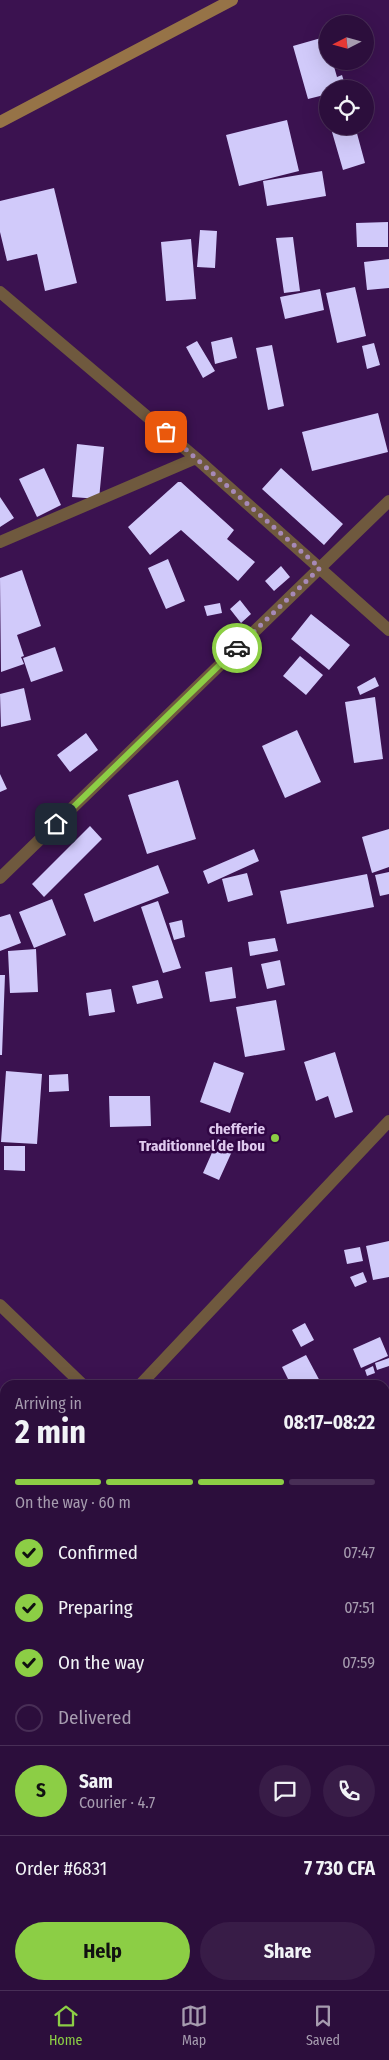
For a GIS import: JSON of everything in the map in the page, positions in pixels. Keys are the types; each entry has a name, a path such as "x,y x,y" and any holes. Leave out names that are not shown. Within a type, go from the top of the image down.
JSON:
{"street":[{"path":"0,122 232,0"},
{"path":"0,292 196,458 389,630"},
{"path":"0,542 196,458"},
{"path":"0,878 389,501"},
{"path":"145,1380 389,1121"},
{"path":"0,1305 78,1380"}],"building":[{"path":"319,39 319,70 335,70 337,77 342,75 344,80 319,80 319,96 308,99 293,46"},
{"path":"287,120 299,171 239,186 226,135"},
{"path":"333,135 357,135 365,163 343,170"},
{"path":"322,171 326,196 267,206 263,181"},
{"path":"54,188 77,283 45,291 37,254 7,261 0,232 0,201"},
{"path":"388,222 388,247 357,247 356,223"},
{"path":"200,230 217,231 215,268 197,267"},
{"path":"293,237 300,291 284,293 276,238"},
{"path":"191,239 196,299 166,301 161,242"},
{"path":"389,259 389,288 367,290 364,262"},
{"path":"355,287 366,336 337,343 326,293"},
{"path":"320,289 324,310 285,319 280,297"},
{"path":"232,337 237,358 215,364 211,342"},
{"path":"197,341 215,371 203,378 186,347"},
{"path":"374,343 380,365 367,369 362,346"},
{"path":"272,345 284,406 268,410 256,348"},
{"path":"378,413 388,452 312,471 302,432"},
{"path":"77,444 104,447 99,499 72,497"},
{"path":"44,468 61,505 37,517 19,479"},
{"path":"281,468 343,524 324,545 262,489"},
{"path":"178,482 181,482 234,530 227,539 255,562 238,581 181,530 150,555 128,527"},
{"path":"0,497 14,518 0,527"},
{"path":"168,559 185,601 166,609 148,568"},
{"path":"281,566 290,577 274,591 265,581"},
{"path":"22,570 41,626 17,635 24,656 21,657 24,664 1,672 0,578"},
{"path":"240,600 251,614 241,623 230,609"},
{"path":"220,603 222,613 207,616 204,606"},
{"path":"311,614 350,645 329,670 291,639"},
{"path":"55,647 63,671 31,682 23,658"},
{"path":"300,656 323,675 306,695 283,676"},
{"path":"375,677 379,686 360,695 357,687"},
{"path":"24,688 31,720 1,727 0,694"},
{"path":"375,697 383,759 354,763 345,702"},
{"path":"297,730 321,782 285,798 262,746"},
{"path":"86,733 98,750 70,772 57,755"},
{"path":"0,774 7,789 0,792"},
{"path":"178,780 196,839 147,854 128,795"},
{"path":"90,826 102,839 44,897 32,884"},
{"path":"389,829 389,867 372,873 362,837"},
{"path":"254,849 259,861 208,884 203,871"},
{"path":"158,865 169,893 94,922 84,894"},
{"path":"389,872 389,894 380,896 375,875"},
{"path":"247,873 253,895 228,902 222,879"},
{"path":"367,874 374,907 287,924 280,891"},
{"path":"52,899 66,935 34,948 19,912"},
{"path":"158,901 181,968 163,973 141,907"},
{"path":"10,914 21,943 0,951 0,917"},
{"path":"182,920 185,937 174,940 169,923"},
{"path":"275,938 278,951 250,956 248,942"},
{"path":"36,949 38,992 10,993 8,951"},
{"path":"280,960 285,985 267,989 261,964"},
{"path":"232,967 236,998 210,1002 205,972"},
{"path":"0,975 5,975 2,1055 0,1055"},
{"path":"158,980 163,998 137,1004 132,986"},
{"path":"111,989 115,1012 89,1016 86,993"},
{"path":"276,1000 285,1050 245,1057 236,1007"},
{"path":"335,1052 353,1112 335,1118 328,1096 316,1101 304,1062"},
{"path":"214,1062 244,1073 230,1113 200,1102"},
{"path":"6,1071 42,1074 37,1144 1,1142"},
{"path":"68,1074 69,1091 49,1092 49,1075"},
{"path":"109,1096 150,1096 151,1126 110,1127"},
{"path":"218,1139 234,1147 219,1180 203,1173"},
{"path":"4,1146 25,1146 25,1171 4,1170"},
{"path":"389,1241 389,1277 373,1280 366,1246"},
{"path":"360,1247 363,1261 347,1264 344,1250"},
{"path":"363,1272 367,1282 355,1287 350,1277"},
{"path":"305,1323 314,1340 301,1347 292,1330"},
{"path":"380,1337 388,1356 361,1368 353,1349"},
{"path":"306,1355 319,1380 288,1380 282,1367"},
{"path":"389,1358 389,1366 377,1370 375,1363"},
{"path":"373,1366 375,1373 367,1376 365,1370"}],"way so far":[{"path":"166,432 320,568 237,648"}],"place":[{"name":"chefferie Traditionnel de Ibou","path":"275,1138"}],"route":[{"path":"56,824 237,648"}]}
